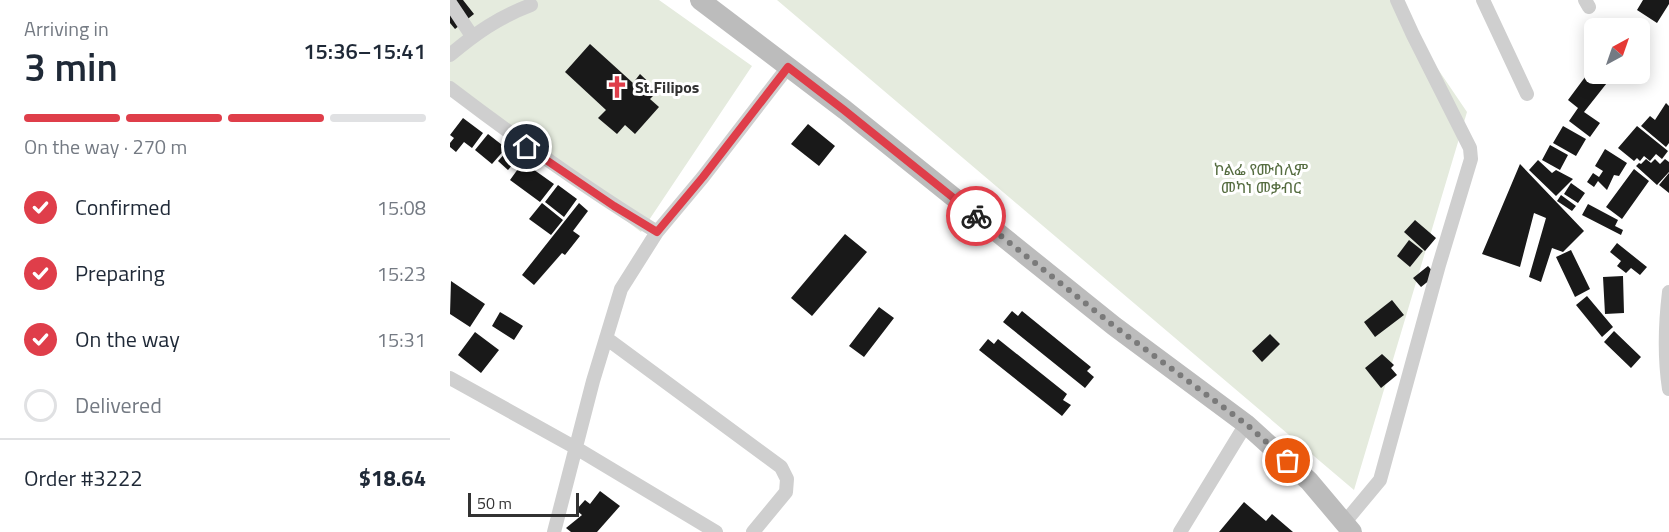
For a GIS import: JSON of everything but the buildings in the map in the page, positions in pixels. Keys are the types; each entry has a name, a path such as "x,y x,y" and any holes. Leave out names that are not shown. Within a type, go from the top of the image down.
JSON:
{"street":[{"path":"700,0 844,110 1114,326 1246,424 1309,481 1348,527 1380,480 1439,265 1471,159 1470,148 1397,0"},
{"path":"1483,0 1527,94"},
{"path":"450,3 472,36"},
{"path":"450,55 472,36 505,15 531,5"},
{"path":"554,532 621,289 657,232 703,177 788,67"},
{"path":"450,88 527,147 657,232"},
{"path":"1669,292 1665,322 1665,354 1669,389"},
{"path":"606,338 781,467 788,479 786,492 753,532"},
{"path":"450,378 576,448 716,532"},
{"path":"1180,532 1246,424"}],"green space":[{"path":"450,0 659,0 752,66 641,232 450,85"},
{"name":"ኮልፌ የሙስሊም መካነ መቃብር","path":"777,0 1391,0 1467,112 1354,490"}],"way so far":[{"path":"976,216 1114,326 1246,424 1288,461"}],"place":[{"name":"St.Filipos","path":"617,87"}],"route":[{"path":"527,147 657,232 703,177 788,67 976,216"}]}
